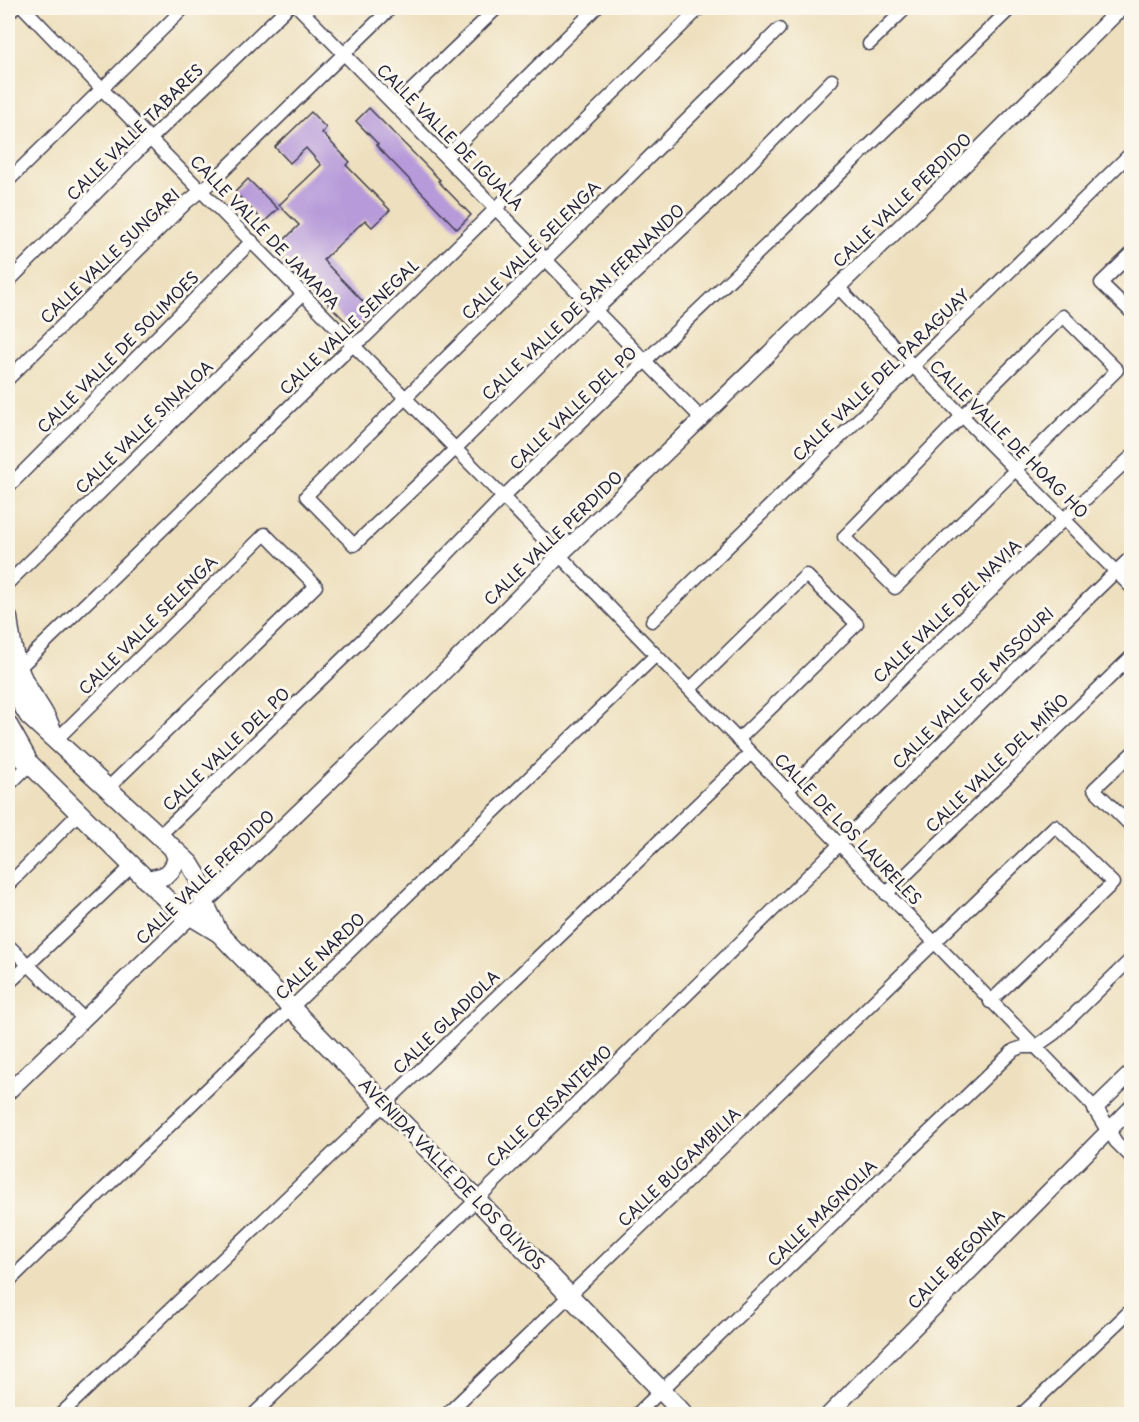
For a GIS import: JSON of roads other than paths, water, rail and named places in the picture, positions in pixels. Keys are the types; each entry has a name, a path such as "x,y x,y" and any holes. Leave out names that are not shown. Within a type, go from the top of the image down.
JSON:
{"main road":[{"path":"8,618 13,675 25,683 50,722 55,741"},
{"path":"8,724 30,764"},
{"name":"AVENIDA VALLE DE LOS OLIVOS","path":"55,741 190,864 198,877 204,902 219,933"},
{"path":"8,747 30,764"},
{"name":"AVENIDA VALLE DE LOS OLIVOS","path":"30,764 171,904 219,933 684,1414"},
{"path":"146,880 163,878 173,870 177,858 166,841"}],"street":[{"name":"CALLE VALLE DE JAMAPA","path":"24,8 559,556"},
{"path":"8,181 184,8"},
{"name":"CALLE VALLE TABARES","path":"8,282 150,139 287,8"},
{"name":"CALLE VALLE DE IGUALA","path":"299,8 647,360 702,419"},
{"name":"CALLE VALLE SUNGARI","path":"8,379 187,202 202,191 391,8"},
{"path":"396,105 497,8"},
{"path":"446,157 596,8"},
{"name":"CALLE VALLE SENEGAL","path":"13,675 353,345 366,336 700,8"},
{"path":"869,44 906,8"},
{"name":"CALLE VALLE DEL PO","path":"166,841 503,497 1011,8"},
{"name":"CALLE VALLE PERDIDO","path":"8,1092 448,668 559,556 952,177 1121,8"},
{"name":"CALLE VALLE SELENGA","path":"354,545 306,496 779,29"},
{"name":"CALLE VALLE DE SAN FERNANDO","path":"354,545 596,310 731,183 832,80"},
{"name":"CALLE VALLE DEL PARAGUAY","path":"652,621 914,367 1131,152"},
{"name":"CALLE VALLE DE SOLIMOES","path":"8,487 252,241"},
{"path":"1131,253 1101,283 1131,313"},
{"name":"CALLE VALLE DE HOAG HO","path":"838,287 1131,588"},
{"name":"CALLE VALLE SINALOA","path":"8,583 303,294"},
{"path":"1063,316 1117,370 1015,469 895,588 844,537 1063,316"},
{"name":"CALLE VALLE DEL NAVIA","path":"787,790 1131,456"},
{"name":"CALLE VALLE SELENGA","path":"55,741 265,534 316,586 108,788"},
{"name":"CALLE DE LOS LAURELES","path":"559,556 1095,1108 1108,1129"},
{"name":"CALLE VALLE DE MISSOURI","path":"839,845 1131,556"},
{"path":"690,690 806,575 857,624 738,740"},
{"name":"CALLE NARDO","path":"8,1282 656,655"},
{"name":"CALLE VALLE DEL MIÑO","path":"886,894 1131,656"},
{"name":"CALLE GLADIOLA","path":"61,1414 751,753"},
{"path":"1131,753 1094,789 1131,827"},
{"path":"8,786 30,764"},
{"path":"8,885 79,813"},
{"name":"CALLE BUGAMBILIA","path":"447,1414 1055,826 1113,883 990,1002"},
{"name":"CALLE CRISANTEMO","path":"254,1414 477,1200 839,845"},
{"path":"8,984 132,866"},
{"path":"8,945 84,1019"},
{"name":"CALLE MAGNOLIA","path":"637,1414 1014,1050 1035,1047 1055,1034 1131,958"},
{"path":"1095,1108 1131,1072"},
{"name":"CALLE BEGONIA","path":"829,1414 1131,1107"},
{"path":"1108,1129 1116,1142 1131,1158"},
{"path":"1022,1414 1131,1309"}]}
